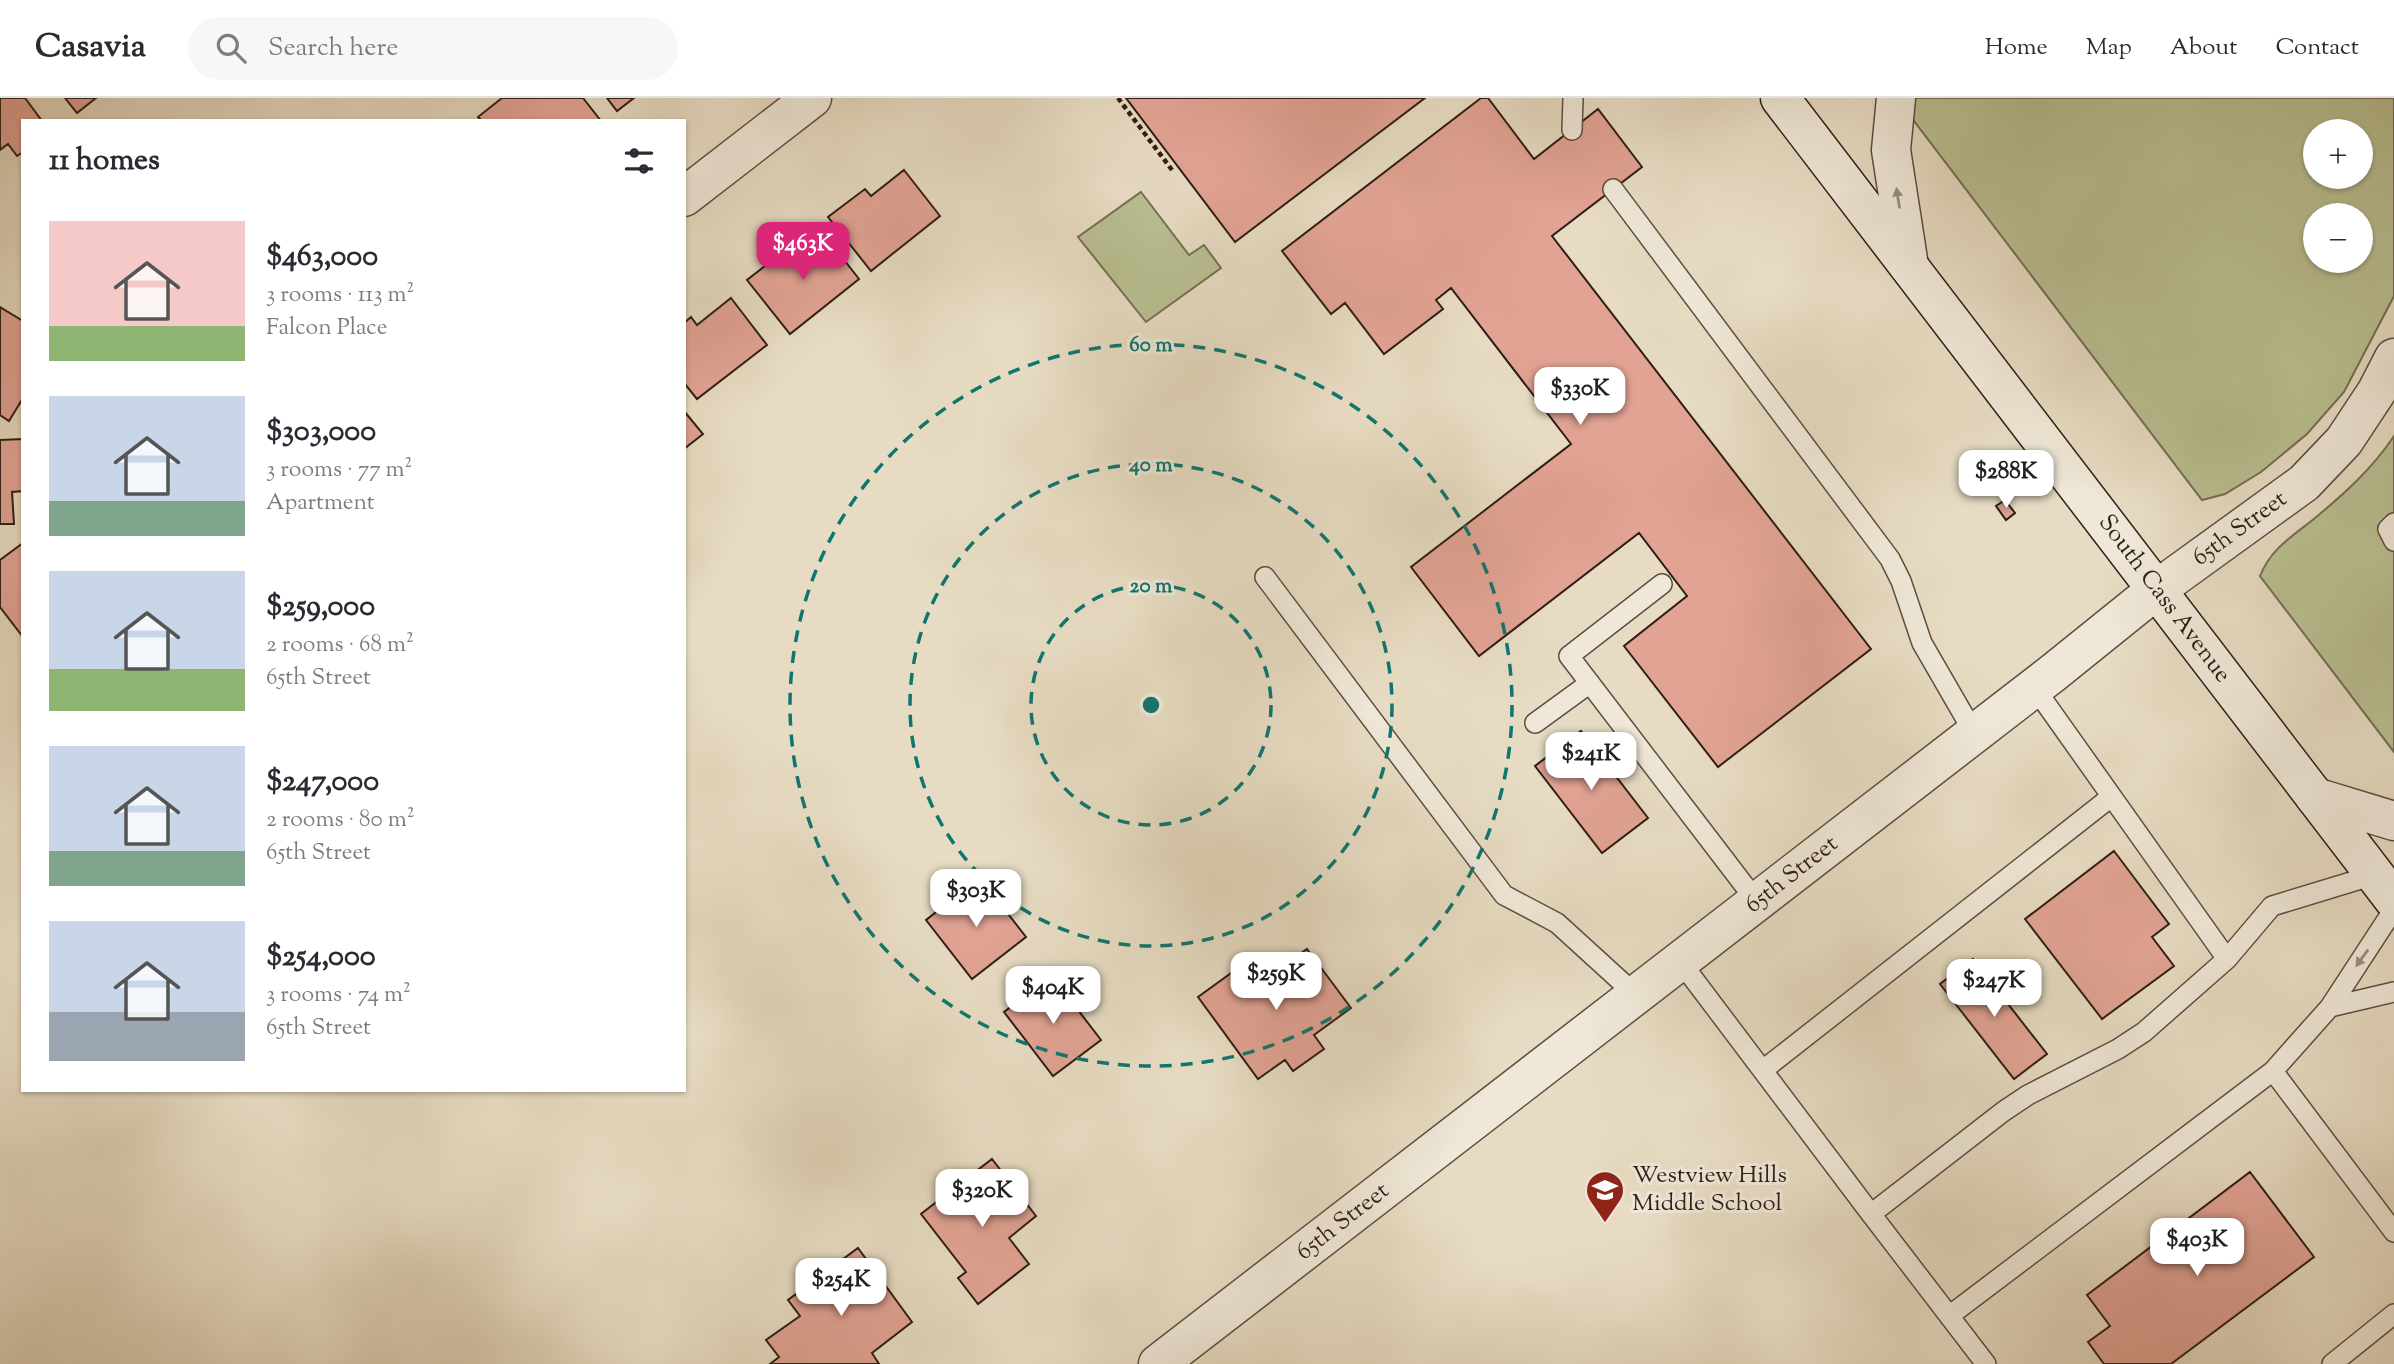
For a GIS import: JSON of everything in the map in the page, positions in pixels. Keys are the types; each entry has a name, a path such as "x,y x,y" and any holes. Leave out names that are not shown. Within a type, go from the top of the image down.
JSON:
{"street":[{"path":"686,195 812,98"},
{"name":"South Cass Avenue","path":"1780,98 2384,887"},
{"path":"1896,98 1891,150 1909,266"},
{"name":"65th Street","path":"1158,1364 2156,590 2304,483 2344,441 2377,391 2394,358"},
{"path":"2315,797 2394,821"}],"lane":[{"path":"1572,130 1573,98"},
{"path":"1613,189 1890,559 1901,581 1922,643 1974,733"},
{"path":"2394,523 2388,529 2394,541"},
{"path":"1265,577 1504,895 1557,923 1636,995"},
{"path":"1662,584 1569,656 1757,902"},
{"path":"1535,723 1590,683"},
{"path":"2034,687 2227,959"},
{"path":"1763,1070 2111,797"},
{"path":"1871,1214 2028,1095 2118,1049 2144,1032 2227,959 2272,906 2384,887"},
{"path":"1949,1316 2273,1071 2330,1007 2394,909"},
{"path":"1680,961 1986,1364"},
{"path":"2330,1007 2394,992"},
{"path":"2273,1071 2394,1232"},
{"path":"2332,1364 2394,1314"}],"path":[{"path":"1118,98 1172,170"}],"green space":[{"path":"1914,98 2394,98 2394,296 2344,392 2307,434 2261,472 2225,494 2202,500 1908,113"},
{"path":"1141,192 1189,255 1204,245 1221,268 1146,322 1078,237"},
{"path":"2394,436 2394,752 2260,576 2276,550 2358,480"}],"building":[{"path":"0,98 25,98 41,119 21,119 21,153 17,156 8,144 0,150"},
{"path":"65,98 96,98 77,113"},
{"path":"502,98 583,98 599,119 480,119 478,117"},
{"path":"607,98 634,98 617,111"},
{"path":"1126,98 1425,98 1235,242"},
{"path":"1481,98 1488,98 1534,159 1598,109 1642,167 1552,236 1871,649 1718,767 1624,646 1687,596 1639,533 1479,656 1411,567 1571,444 1451,288 1436,300 1443,309 1384,354 1345,303 1331,314 1282,251"},
{"path":"904,170 940,216 871,271 828,217 865,189 871,196"},
{"path":"823,233 859,279 790,334 747,280 783,252 789,259"},
{"path":"731,298 767,345 697,399 686,385 686,321 691,317 697,325"},
{"path":"0,307 21,320 21,401 9,421 0,415"},
{"path":"686,413 703,434 686,447"},
{"path":"21,439 21,491 12,492 14,524 0,524 0,440"},
{"path":"2005,500 2015,513 2006,520 1996,506"},
{"path":"21,544 21,634 0,607 0,560"},
{"path":"1581,731 1648,818 1602,853 1535,766"},
{"path":"2114,851 2169,924 2152,937 2174,966 2102,1019 2025,919"},
{"path":"980,878 1026,937 972,979 926,920"},
{"path":"1307,949 1351,1008 1314,1035 1324,1049 1293,1071 1285,1060 1258,1079 1198,997 1252,958 1267,978"},
{"path":"1973,959 2047,1054 2014,1079 1940,984"},
{"path":"1052,976 1101,1040 1053,1076 1004,1012"},
{"path":"992,1159 1036,1216 1009,1238 1029,1264 978,1304 958,1278 966,1272 921,1214"},
{"path":"2250,1172 2314,1257 2171,1364 2104,1364 2088,1342 2110,1326 2087,1295"},
{"path":"858,1248 912,1322 872,1353 879,1364 770,1364 779,1357 766,1340 800,1316 788,1300"}],"place":[{"name":"Westview Hills Middle School","path":"1605,1224"}]}
